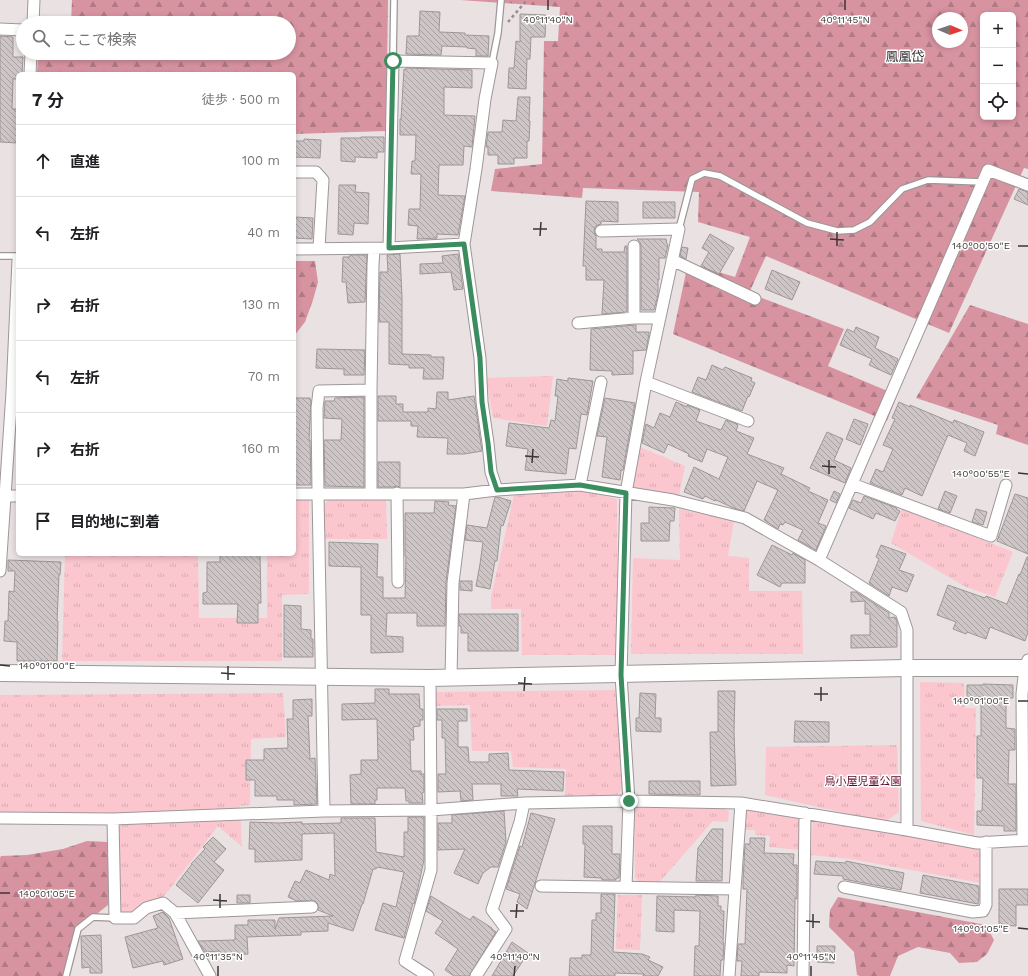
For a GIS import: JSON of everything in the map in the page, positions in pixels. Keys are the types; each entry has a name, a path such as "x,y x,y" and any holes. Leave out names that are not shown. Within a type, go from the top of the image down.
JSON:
{"street":[{"path":"33,16 34,0"},
{"path":"0,29 16,30"},
{"path":"30,72 31,60"},
{"path":"389,248 393,61 492,63 485,99 464,244 480,358 482,402 491,472 497,490"},
{"path":"819,560 988,170 1028,185"},
{"path":"296,172 316,172 323,180 319,248"},
{"path":"601,231 679,229 646,382 626,493 621,675 629,801 626,888"},
{"path":"296,249 374,249 464,244"},
{"path":"634,246 634,318"},
{"path":"371,494 371,390 374,249"},
{"path":"672,260 755,299"},
{"path":"0,571 3,496 14,420 12,392 16,304"},
{"path":"578,323 634,318 660,318"},
{"path":"580,485 601,382"},
{"path":"646,382 748,421"},
{"path":"324,811 317,408 319,391 371,390"},
{"path":"852,484 991,536 1006,485"},
{"path":"296,494 464,494 497,490 580,485 673,500 745,518 819,560 901,612 907,630 907,830"},
{"path":"397,493 398,582"},
{"path":"451,677 453,583 464,494"},
{"path":"3,496 16,496"},
{"path":"0,673 430,678 1027,665 1022,694 1026,840 977,842 741,802 629,801 524,803 431,810 324,811 114,819 0,818"},
{"path":"428,976 405,961 430,870 430,678"},
{"path":"729,976 741,802"},
{"path":"476,976 506,929 492,910 520,822 524,803"},
{"path":"803,976 805,813"},
{"path":"114,819 114,918 134,918 146,908 163,903 175,913 210,976"},
{"path":"844,887 973,912 983,911 986,905 986,842"},
{"path":"541,886 735,889"},
{"path":"175,913 312,907"}],"lane":[{"path":"393,61 394,0"},
{"path":"492,63 498,34 501,0"},
{"path":"679,229 692,179 704,173 720,176 807,223 837,231 854,230 870,222 902,189 928,180 984,182"},
{"path":"0,256 16,256"},
{"path":"66,976 78,929 93,917 114,918"}],"path":[{"path":"498,34 527,0"}],"green space":[{"path":"72,0 388,0 386,131 296,134 296,72 37,72 38,60 296,60 296,16 71,16"},
{"path":"460,0 1028,0 1028,169 1024,168 949,333 766,256 749,293 844,329 828,366 897,395 887,421 673,334 688,263 735,277 750,237 698,222 699,192 583,188 582,198 491,191 495,169 542,164 544,41 558,41 560,7"},
{"path":"296,261 315,261 318,282 305,322 296,333"},
{"path":"970,305 1028,324 1028,445 996,434 998,425 916,398"},
{"path":"553,376 547,426 493,418 486,378"},
{"path":"640,447 685,466 679,496 632,488"},
{"path":"580,489 617,499 617,655 522,655 521,609 491,609 491,597 514,495 535,490"},
{"path":"296,499 309,499 309,594 282,595 282,661 62,661 65,556 198,556 199,618 267,618 267,556 296,556"},
{"path":"329,500 386,500 387,539 322,539 321,506"},
{"path":"902,508 1013,552 995,597 966,587 891,543"},
{"path":"679,509 734,521 728,556 749,558 749,591 802,591 803,654 631,654 633,558 680,560"},
{"path":"920,682 964,683 965,708 976,708 974,835 921,821"},
{"path":"620,690 622,790 614,798 565,797 566,769 513,767 511,751 472,751 470,705 434,706 434,692"},
{"path":"283,693 286,737 251,739 250,805 240,806 242,847 218,826 162,899 142,904 132,914 119,914 117,815 0,814 0,695"},
{"name":"鳥小屋児童公園","path":"897,745 899,812 885,822 765,795 766,747"},
{"path":"847,749 847,764 815,764 814,750"},
{"path":"642,805 723,807 729,812 728,822 713,821 657,885 640,884 635,877 634,812"},
{"path":"746,808 800,819 799,850 769,847 770,836 755,835 755,830 742,830"},
{"path":"813,819 980,847 981,883 851,859 811,855"},
{"path":"87,841 108,842 108,905 78,929 66,976 0,976 1,856 27,855 63,849"},
{"path":"618,895 642,895 640,950 616,949"},
{"path":"838,897 986,925 994,940 987,954 977,962 959,963 950,953 918,947 898,956 890,976 860,976 857,975 854,952 829,927 830,910"}],"building":[{"path":"420,11 440,12 439,32 489,36 488,56 476,56 476,49 467,47 442,46 441,55 406,54 407,36 419,36"},
{"path":"520,14 546,15 545,37 531,37 530,59 527,59 526,89 508,88 509,68 514,68 516,41 520,42"},
{"path":"0,36 13,37 13,57 16,57 16,60 23,60 22,72 16,72 16,79 13,79 12,109 16,109 16,143 0,142"},
{"path":"406,68 472,70 472,88 444,87 444,115 475,116 472,147 464,146 463,165 439,165 438,195 465,196 458,235 437,234 437,238 417,239 418,226 408,225 409,209 420,209 421,174 411,174 412,161 415,161 416,135 400,135 404,69 406,70"},
{"path":"518,97 530,97 527,158 514,158 514,164 498,164 498,155 488,155 488,147 486,147 488,132 502,132 503,120 516,121"},
{"path":"384,137 384,152 377,152 377,158 355,157 355,162 341,161 341,138"},
{"path":"304,139 321,140 320,158 296,157 296,141 304,141"},
{"path":"339,185 356,185 355,192 369,193 368,224 354,223 353,235 338,234"},
{"path":"1019,189 1028,192 1028,205 1014,199"},
{"path":"586,201 618,202 618,222 601,221 601,224 595,227 594,232 596,236 596,249 602,249 602,252 624,252 625,246 627,246 627,312 602,314 604,280 586,280 586,266 583,266"},
{"path":"643,202 675,202 675,218 643,218"},
{"path":"296,217 313,218 312,239 296,238"},
{"path":"710,234 734,248 719,274 701,266 709,252 702,248"},
{"path":"637,239 666,239 668,245 665,258 659,258 658,295 654,310 641,310 641,246"},
{"path":"682,247 688,248 686,259 680,256"},
{"path":"400,254 402,354 444,357 443,379 423,379 424,368 409,368 409,365 389,364 389,322 379,322 380,272 388,272 387,255"},
{"path":"458,254 463,289 454,290 451,272 420,274 420,264 443,263 442,256"},
{"path":"350,255 367,255 365,302 348,303 346,282 342,282 343,257 350,257"},
{"path":"772,270 800,282 792,300 765,289"},
{"path":"636,325 636,332 649,332 649,334 646,350 633,351 633,374 612,375 612,371 590,370 591,329"},
{"path":"856,327 879,337 875,348 898,359 891,375 869,365 872,359 840,345 847,329 854,332"},
{"path":"317,349 365,350 364,375 344,375 344,369 316,368"},
{"path":"712,365 723,370 725,367 752,378 751,381 755,383 742,411 692,392 698,377 706,380"},
{"path":"568,378 593,381 587,415 581,414 576,449 569,448 566,474 525,470 528,449 506,446 509,423 549,428 551,420 555,421 558,396 555,396 557,379 568,381"},
{"path":"437,392 448,392 448,400 474,396 482,451 464,454 447,454 448,438 417,437 418,426 411,426 411,421 378,421 378,396 396,396 396,404 403,404 403,412 428,412 428,408 436,409"},
{"path":"364,397 364,487 325,486 324,440 341,440 342,419 324,418 325,401 334,401 335,398"},
{"path":"296,398 310,398 311,400 309,440 311,485 296,485"},
{"path":"605,398 635,403 620,480 602,477 607,437 597,436"},
{"path":"676,402 687,407 687,405 700,410 696,421 721,430 726,420 737,424 736,431 754,438 747,454 784,468 781,474 810,488 808,491 828,500 818,523 826,526 816,550 798,540 803,530 785,522 783,525 780,524 778,529 764,520 778,490 757,481 744,511 705,496 703,499 684,492 694,467 719,479 728,457 707,449 702,462 688,456 689,454 668,444 664,453 642,443 646,424 654,428 660,413 670,417"},
{"path":"899,402 953,423 954,420 984,432 975,456 964,451 967,443 948,435 922,496 905,488 902,495 870,483 876,469 883,472 893,449 883,445 895,419 892,418"},
{"path":"854,419 868,424 860,445 846,439"},
{"path":"827,432 843,439 834,460 851,468 845,483 810,468"},
{"path":"378,462 400,462 400,487 378,487"},
{"path":"834,491 840,494 836,503 830,500"},
{"path":"945,491 957,496 950,513 938,509"},
{"path":"1015,494 1028,498 1028,554 997,541"},
{"path":"864,496 897,508 896,509 900,511 895,521 876,513 873,519 849,508 853,500 861,503"},
{"path":"495,497 511,501 503,526 501,525 497,561 495,561 490,589 476,586 483,542 465,540 467,525 487,528"},
{"path":"435,501 449,502 448,505 456,506 446,582 445,626 417,626 417,613 387,613 386,636 403,637 403,652 371,653 371,615 361,615 361,567 329,566 329,542 378,544 377,577 383,577 383,598 405,598 405,513 434,513"},
{"path":"649,507 675,508 674,521 670,521 669,541 641,541 641,523 649,523"},
{"path":"976,509 987,512 983,525 972,522"},
{"path":"772,545 792,555 793,553 805,560 805,583 782,583 780,587 757,575"},
{"path":"881,545 906,554 899,570 914,575 907,592 892,587 889,596 869,583 879,559 876,557"},
{"path":"220,556 260,556 261,603 258,603 258,623 237,623 238,604 203,604 203,593 207,592 207,562 220,562"},
{"path":"1027,557 1028,632 1025,641 990,627 986,639 967,632 966,634 953,629 956,622 937,615 948,585 1007,604"},
{"path":"8,560 61,562 57,621 57,661 17,661 17,642 4,641 5,621 8,621 9,591 14,592 15,571 8,571"},
{"path":"460,581 472,581 472,591 460,590"},
{"path":"851,592 856,592 889,613 889,618 895,617 897,621 897,647 851,648 851,635 870,635 870,614 865,614 865,601 851,602"},
{"path":"284,605 301,606 301,629 311,630 311,639 313,639 313,657 284,657"},
{"path":"459,614 518,614 518,651 468,651 468,633 461,633 461,626 459,626"},
{"path":"967,685 1013,685 1013,698 1006,698 1006,728 1015,729 1015,750 1009,750 1008,784 1016,784 1016,831 1004,831 1004,826 977,825 977,811 982,811 983,778 977,778 977,736 981,736 981,697 967,697"},
{"path":"375,689 389,689 389,694 419,694 420,709 423,709 423,720 420,720 420,726 413,727 414,740 410,740 411,771 421,771 421,774 424,774 424,792 422,793 423,803 409,803 409,801 406,801 405,788 377,788 377,800 375,800 375,804 351,804 350,775 361,774 361,760 378,760 377,719 342,720 342,704 375,703"},
{"path":"718,691 735,691 734,732 736,785 711,786 710,732 718,732"},
{"path":"640,693 656,694 655,718 661,718 661,732 636,731 636,718 639,718"},
{"path":"312,699 312,716 308,716 310,759 315,758 317,804 294,805 294,800 277,800 277,796 255,796 255,780 246,780 246,760 264,760 264,749 288,748 287,719 293,719 293,700"},
{"path":"437,709 467,709 467,721 458,721 458,747 468,747 469,762 489,762 489,754 508,753 509,770 564,772 563,791 517,789 518,796 501,796 501,784 472,784 473,800 461,801 460,791 438,792 438,774 446,774 445,738 442,738 442,720 437,720"},
{"path":"795,721 829,722 829,742 794,742"},
{"path":"649,781 700,781 700,795 649,794"},
{"path":"504,811 506,842 498,867 491,867 483,873 478,884 454,873 465,849 438,850 438,823 452,823 452,815"},
{"path":"531,813 555,819 527,909 517,902 520,894 506,889 520,846 522,847"},
{"path":"408,817 424,817 424,860 414,904 413,903 404,938 375,930 383,903 396,907 404,872 377,867 376,869 373,869 363,904 353,931 328,923 328,931 301,932 301,935 247,937 248,954 220,955 220,951 205,952 198,941 235,940 235,925 248,925 248,920 275,920 275,929 279,918 333,916 318,910 318,904 315,901 297,901 288,897 295,881 300,883 306,870 329,880 330,874 335,876 334,833 302,834 302,860 255,862 255,849 249,849 250,822 302,822 302,824 341,823 341,818 375,818 376,852 404,857 404,832 408,832"},
{"path":"583,826 612,826 612,854 620,854 619,878 616,878 616,880 602,880 602,878 584,877 585,844 583,844"},
{"path":"712,829 723,829 722,881 696,881 698,848"},
{"path":"213,837 226,849 214,862 224,870 198,903 176,885 191,864 205,849 203,847"},
{"path":"750,838 765,838 764,853 794,854 793,865 797,865 797,899 795,898 794,966 787,965 787,973 759,972 759,976 741,976 742,961 737,961 738,944 745,944 747,889 743,889 743,882 745,844 750,844"},
{"path":"816,861 846,863 846,861 904,873 901,890 843,879 843,876 814,874"},
{"path":"923,875 979,886 978,904 920,893"},
{"path":"999,889 1028,889 1028,905 1016,905 1016,926 999,925"},
{"path":"601,894 615,894 613,952 642,954 650,957 648,960 663,967 658,976 615,973 615,976 569,976 570,958 582,958 582,955 591,955 592,920 596,920 596,913 601,913"},
{"path":"237,895 250,895 250,903 237,903"},
{"path":"696,895 718,896 718,906 721,906 721,911 724,911 723,960 721,960 720,976 694,976 695,946 699,946 700,911 674,910 674,932 656,931 657,896 696,897"},
{"path":"431,896 470,920 473,916 496,932 469,976 454,976 445,970 458,949 435,933 443,921 426,911"},
{"path":"163,912 169,918 183,959 164,965 163,961 133,968 125,937 158,928 153,916"},
{"path":"101,935 102,973 90,973 90,967 82,968 81,936"},
{"path":"512,942 528,953 513,976 492,976"},
{"path":"817,946 835,946 834,963 817,962"}],"district":[{"name":"鳳凰岱","path":"905,56"}],"route":[{"path":"393,61 389,248 464,244 480,358 482,402 491,472 497,490 580,485 626,493 621,675 629,801"}]}
